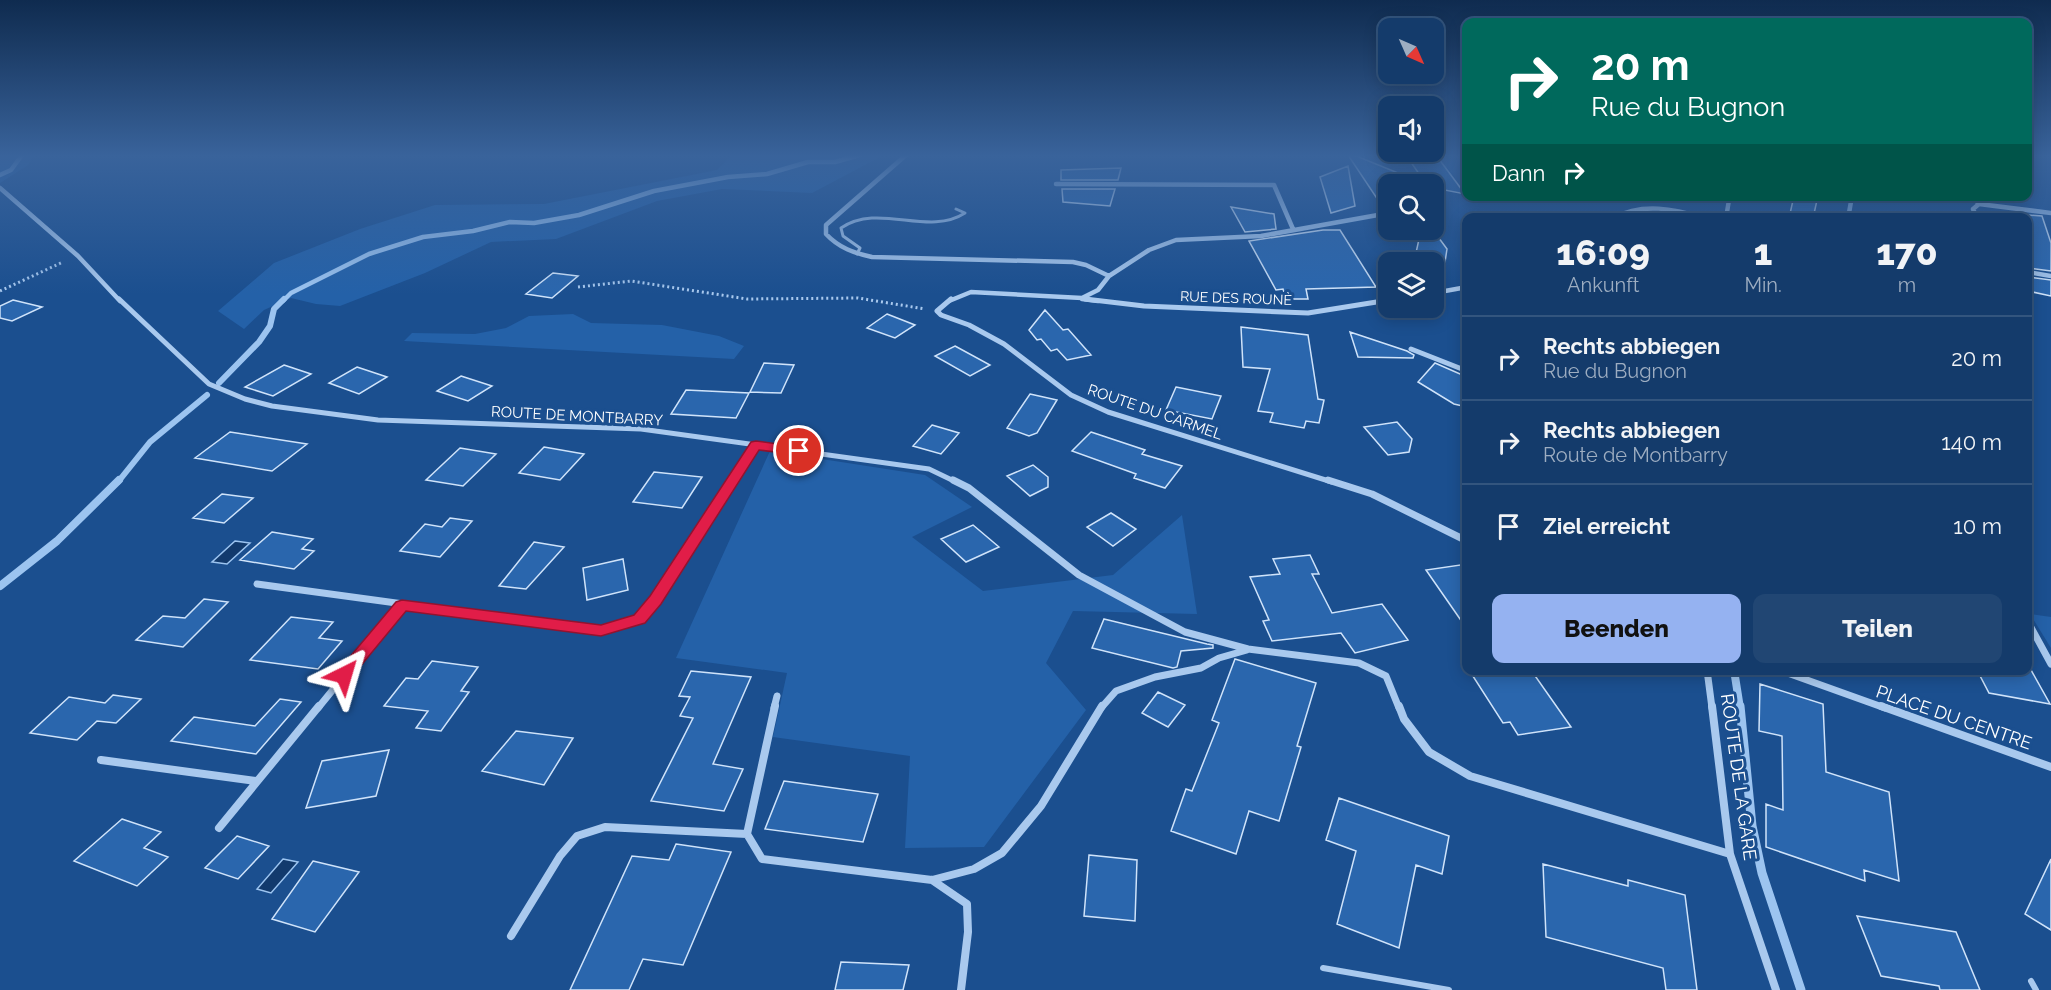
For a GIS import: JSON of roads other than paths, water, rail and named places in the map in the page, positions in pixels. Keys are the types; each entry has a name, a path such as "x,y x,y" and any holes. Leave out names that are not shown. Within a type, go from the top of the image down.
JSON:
{"street":[{"name":"ROUTE DE MONTBARRY","path":"14,201 78,256 131,312 209,384 245,399 272,406 378,420 640,429 929,469 969,488 1079,575 1185,632 1248,649 1359,663 1386,676 1404,719 1429,752 1470,776 1730,854"},
{"path":"853,201 826,225 826,234 834,244 857,254 1073,262 1086,265 1109,276"},
{"path":"1281,201 1293,229"},
{"path":"1976,201 1979,204 2051,213"},
{"path":"1975,213 1973,209 1979,204"},
{"path":"1624,213 1633,209 1665,208 1685,213"},
{"path":"1082,298 1097,292 1109,276 1124,268 1143,252 1166,242 1196,238 1260,236 1378,215"},
{"path":"2032,273 2051,276"},
{"path":"1444,291 1462,288"},
{"name":"ROUTE DU CARMEL","path":"1082,298 971,292 954,297 937,311 941,315 969,325 1004,344 1071,395 1108,412 1372,494 1462,539"},
{"name":"RUE DES ROUNÈ","path":"1082,298 1144,306 1308,313 1378,302"},
{"path":"1411,349 1462,369"},
{"path":"258,584 601,631 639,619 655,600 756,445"},
{"path":"219,828 256,780 402,605"},
{"path":"2032,629 2051,664"},
{"path":"777,696 747,834 762,859 932,880 974,869 1002,853 1041,806 1100,709 1116,691 1155,677 1202,668 1219,658 1248,649"},
{"name":"ROUTE DE LA GARE","path":"1708,675 1730,854 1776,990"},
{"name":"PLACE DU CENTRE","path":"1793,675 2051,767"},
{"path":"101,760 256,780"},
{"path":"511,936 560,856 578,836 605,827 747,834"},
{"path":"932,880 968,904 968,932 961,990"}],"lane":[{"path":"857,254 860,248 843,236 841,228 846,223 863,218 950,221 965,213 956,209"},
{"path":"1323,968 1449,990"},
{"path":"2031,981 2036,990"}],"waterway":[{"path":"283,301 291,293 369,254 423,237 473,231 510,222 534,223 579,215 622,201"},
{"path":"1849,213 1851,201"},
{"path":"219,383 259,342 270,326 274,309 284,299"},
{"path":"118,482 150,442 207,395"},
{"path":"0,586 57,541 119,480"},
{"path":"1735,675 1740,708"},
{"path":"1740,706 1752,826 1762,873 1801,990"}]}
